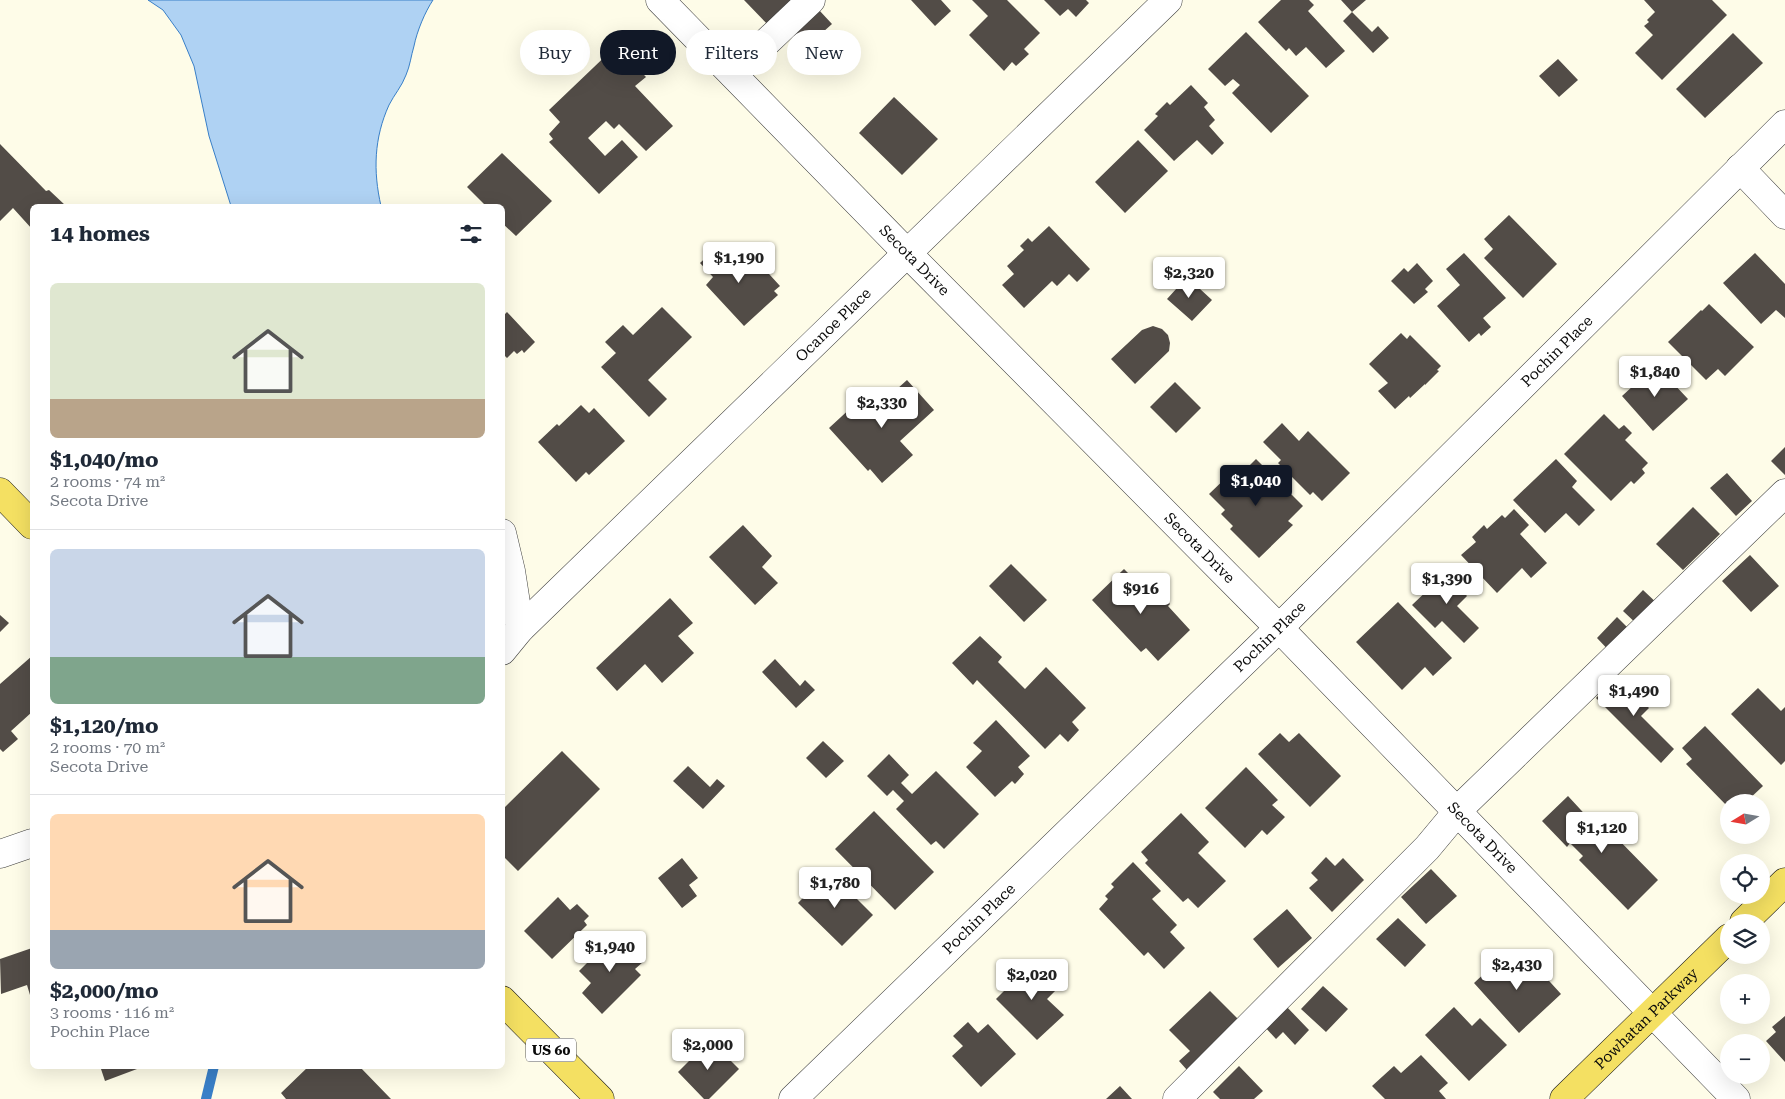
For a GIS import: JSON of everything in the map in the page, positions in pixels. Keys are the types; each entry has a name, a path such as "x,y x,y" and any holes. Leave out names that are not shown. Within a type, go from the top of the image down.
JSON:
{"main road":[{"path":"0,492 30,523"},
{"path":"1752,914 1785,882"},
{"name":"Powhatan Parkway","path":"1564,1099 1720,947"},
{"name":"US 60","path":"505,1003 600,1099"}],"street":[{"name":"Secota Drive","path":"660,0 690,30"},
{"path":"777,32 810,0"},
{"name":"Ocanoe Place","path":"505,647 520,629 1168,0"},
{"name":"Secota Drive","path":"734,75 908,254 1279,628 1736,1099"},
{"name":"Pochin Place","path":"794,1099 1279,628 1785,124"},
{"path":"1740,168 1785,215"},
{"path":"1177,1099 1427,848 1457,812 1785,492"},
{"path":"505,546 520,629"},
{"path":"0,854 30,843"}],"water":[{"path":"148,0 433,0 419,28 409,68 389,105 380,130 376,167 381,204 230,204 209,136 194,66 181,35 163,10"}],"building":[{"path":"744,0 799,0 771,28"},
{"path":"911,0 941,0 951,11 935,26"},
{"path":"972,0 1007,0 1040,33 1024,49 1029,54 1016,66 1012,62 1004,71 969,35 988,16"},
{"path":"1044,0 1086,0 1089,3 1076,17 1068,9 1060,16"},
{"path":"1281,0 1309,0 1314,5 1308,11 1345,51 1326,68 1306,47 1296,56 1289,48 1286,51 1258,22"},
{"path":"1341,0 1366,0 1352,12"},
{"path":"1644,0 1712,0 1727,15 1662,80 1635,53 1653,35 1644,26 1655,12"},
{"path":"819,10 832,24 825,30 797,30"},
{"path":"1352,12 1372,32 1378,26 1389,38 1373,53 1343,21"},
{"path":"1246,32 1309,96 1271,133 1232,93 1240,85 1233,79 1225,86 1208,69"},
{"path":"1733,33 1763,63 1705,118 1676,89"},
{"path":"1558,59 1578,80 1559,97 1539,76"},
{"path":"600,61 600,75 644,75 646,77 635,86 673,126 646,151 619,124 614,129 606,121 588,138 605,156 622,140 638,157 599,194 549,142 553,139 549,134 560,122 549,110 586,75 590,75 590,71"},
{"path":"1191,85 1208,103 1204,107 1215,120 1209,126 1224,143 1212,155 1197,140 1174,161 1144,130 1158,116 1155,114 1167,102 1170,105"},
{"path":"894,97 938,139 902,175 859,133"},
{"path":"1138,140 1168,171 1125,213 1095,182"},
{"path":"0,144 46,191 49,190 64,204 30,204 30,227 13,208 0,221"},
{"path":"502,153 552,201 516,236 505,226 505,204 484,204 467,187"},
{"path":"1509,215 1557,264 1523,298 1484,258 1493,249 1484,239"},
{"path":"1049,226 1090,269 1077,282 1069,274 1057,286 1052,281 1024,308 1002,285 1014,274 1007,266 1024,250 1020,246 1028,238 1032,242"},
{"path":"723,242 750,271 758,262 780,286 774,291 778,295 744,326 706,285 713,277 700,263"},
{"path":"1464,253 1506,298 1483,318 1491,327 1481,336 1479,333 1469,342 1437,306 1460,285 1446,269"},
{"path":"1755,253 1785,284 1785,318 1776,310 1761,324 1723,283"},
{"path":"1417,263 1433,281 1425,289 1428,292 1414,304 1391,281 1404,268 1408,272"},
{"path":"1187,277 1212,300 1192,321 1167,299"},
{"path":"1709,304 1754,347 1725,376 1718,369 1706,380 1668,342"},
{"path":"662,307 692,337 648,380 667,399 649,417 601,367 616,353 605,342 623,325 633,335"},
{"path":"507,312 535,342 524,353 522,350 517,354 514,351 507,358 505,356 505,314"},
{"path":"1153,326 1162,329 1168,335 1169,351 1135,384 1111,359 1142,330"},
{"path":"1401,333 1407,339 1410,335 1441,366 1437,370 1439,371 1425,385 1395,409 1378,391 1388,383 1369,364"},
{"path":"1656,365 1688,399 1653,431 1622,396"},
{"path":"907,380 934,410 900,441 913,455 882,483 870,469 868,471 829,428 866,394 877,407"},
{"path":"1175,382 1201,408 1176,433 1150,407"},
{"path":"581,405 589,413 594,408 625,441 589,475 586,472 576,482 538,442 557,424 559,426"},
{"path":"1604,414 1619,429 1624,425 1632,433 1625,440 1648,463 1642,469 1645,473 1634,484 1631,481 1611,501 1564,454"},
{"path":"1282,423 1299,441 1308,431 1350,473 1322,501 1313,492 1310,495 1278,463 1281,460 1263,442"},
{"path":"1785,447 1785,475 1771,461"},
{"path":"1256,459 1303,506 1288,521 1293,525 1259,558 1230,529 1233,526 1221,514 1225,510 1209,494 1231,473 1236,479"},
{"path":"1556,459 1577,481 1572,487 1595,510 1579,526 1566,513 1545,533 1513,500"},
{"path":"1727,473 1752,501 1736,516 1710,488"},
{"path":"1693,507 1720,534 1683,570 1656,544"},
{"path":"1514,509 1529,525 1520,534 1547,563 1531,578 1522,568 1497,593 1461,555 1476,542 1472,537 1484,525 1487,529 1502,515 1505,518"},
{"path":"743,525 772,556 762,567 778,583 755,605 709,557"},
{"path":"1750,555 1779,586 1751,612 1722,581"},
{"path":"1011,564 1047,600 1024,622 989,586"},
{"path":"1453,566 1468,582 1461,589 1467,596 1457,606 1479,628 1464,643 1442,621 1435,628 1412,605"},
{"path":"1124,569 1152,597 1158,591 1170,604 1168,606 1190,630 1158,661 1146,648 1141,652 1092,600"},
{"path":"1643,590 1661,607 1641,628 1623,611"},
{"path":"670,598 693,623 678,636 694,653 662,683 645,664 617,691 596,668"},
{"path":"1398,602 1452,658 1433,676 1425,667 1402,690 1356,642"},
{"path":"0,615 9,623 0,632"},
{"path":"1617,617 1636,636 1615,657 1597,638"},
{"path":"980,636 1002,657 998,662 1025,689 1046,667 1086,708 1072,722 1079,730 1068,742 1060,734 1045,749 977,680 973,685 952,663"},
{"path":"30,658 30,714 11,731 18,739 3,752 0,749 0,684"},
{"path":"775,659 800,686 805,680 815,690 796,708 762,672"},
{"path":"1618,676 1649,708 1641,716 1674,749 1661,763 1596,698"},
{"path":"1758,688 1781,711 1785,707 1785,761 1781,765 1731,714"},
{"path":"996,720 1030,756 1018,767 1024,774 1015,784 1012,781 995,797 966,767 982,751 973,743"},
{"path":"1705,726 1763,786 1754,794 1720,794 1720,799 1686,764 1692,759 1682,748"},
{"path":"1280,733 1289,742 1299,733 1341,776 1310,807 1258,754"},
{"path":"823,741 844,761 826,778 806,758"},
{"path":"562,751 600,789 518,871 505,858 505,807"},
{"path":"889,754 909,775 901,783 912,794 936,771 979,814 944,849 936,841 931,845 896,809 904,801 893,790 887,796 867,776"},
{"path":"688,766 710,787 717,779 725,786 703,809 673,781"},
{"path":"1246,767 1278,800 1272,805 1285,817 1267,835 1262,830 1245,848 1205,808"},
{"path":"1568,796 1592,822 1586,828 1598,841 1609,830 1658,880 1628,910 1579,860 1583,856 1570,843 1567,847 1542,821"},
{"path":"874,811 934,872 895,910 835,849"},
{"path":"1181,813 1209,842 1198,853 1226,881 1198,908 1188,898 1183,902 1145,863 1148,860 1141,852"},
{"path":"1326,857 1335,866 1343,858 1364,880 1332,912 1309,888 1318,880 1311,873"},
{"path":"682,858 698,878 689,885 697,896 682,908 658,878"},
{"path":"1133,862 1161,891 1152,899 1177,925 1170,932 1185,948 1164,969 1148,952 1144,956 1099,909 1108,899 1105,896 1114,887 1111,884"},
{"path":"1431,869 1457,896 1426,924 1401,897"},
{"path":"829,871 873,915 842,946 798,903"},
{"path":"558,897 570,910 577,904 589,916 584,921 587,925 552,959 524,931"},
{"path":"1287,909 1312,938 1278,968 1253,939"},
{"path":"1398,918 1426,945 1405,967 1376,939"},
{"path":"616,934 643,962 635,969 641,975 602,1014 582,993 591,983 579,971"},
{"path":"30,949 30,995 27,985 1,994 0,959"},
{"path":"1505,954 1520,970 1530,960 1561,994 1519,1033 1474,983"},
{"path":"1033,962 1059,987 1047,999 1064,1015 1037,1040 996,999"},
{"path":"1323,986 1348,1009 1326,1032 1301,1009"},
{"path":"1210,991 1239,1020 1187,1070 1179,1061 1190,1051 1169,1030"},
{"path":"1285,1005 1309,1030 1295,1045 1283,1032 1276,1039 1264,1026"},
{"path":"1454,1007 1472,1026 1480,1018 1507,1045 1469,1081 1425,1035"},
{"path":"1785,1016 1785,1062 1770,1045 1770,1037 1776,1032 1772,1027"},
{"path":"968,1022 978,1033 988,1024 1016,1054 981,1087 952,1056 963,1046 953,1036"},
{"path":"710,1040 739,1069 709,1099 704,1099 678,1072"},
{"path":"1421,1055 1448,1083 1439,1091 1446,1099 1385,1099 1372,1086 1394,1066 1401,1073"},
{"path":"1239,1066 1263,1091 1254,1099 1220,1099 1213,1092"},
{"path":"101,1069 137,1069 105,1081"},
{"path":"306,1069 362,1069 391,1099 286,1099 281,1093"},
{"path":"1120,1086 1132,1099 1106,1099"}],"waterway":[{"path":"206,1099 213,1069"}]}
